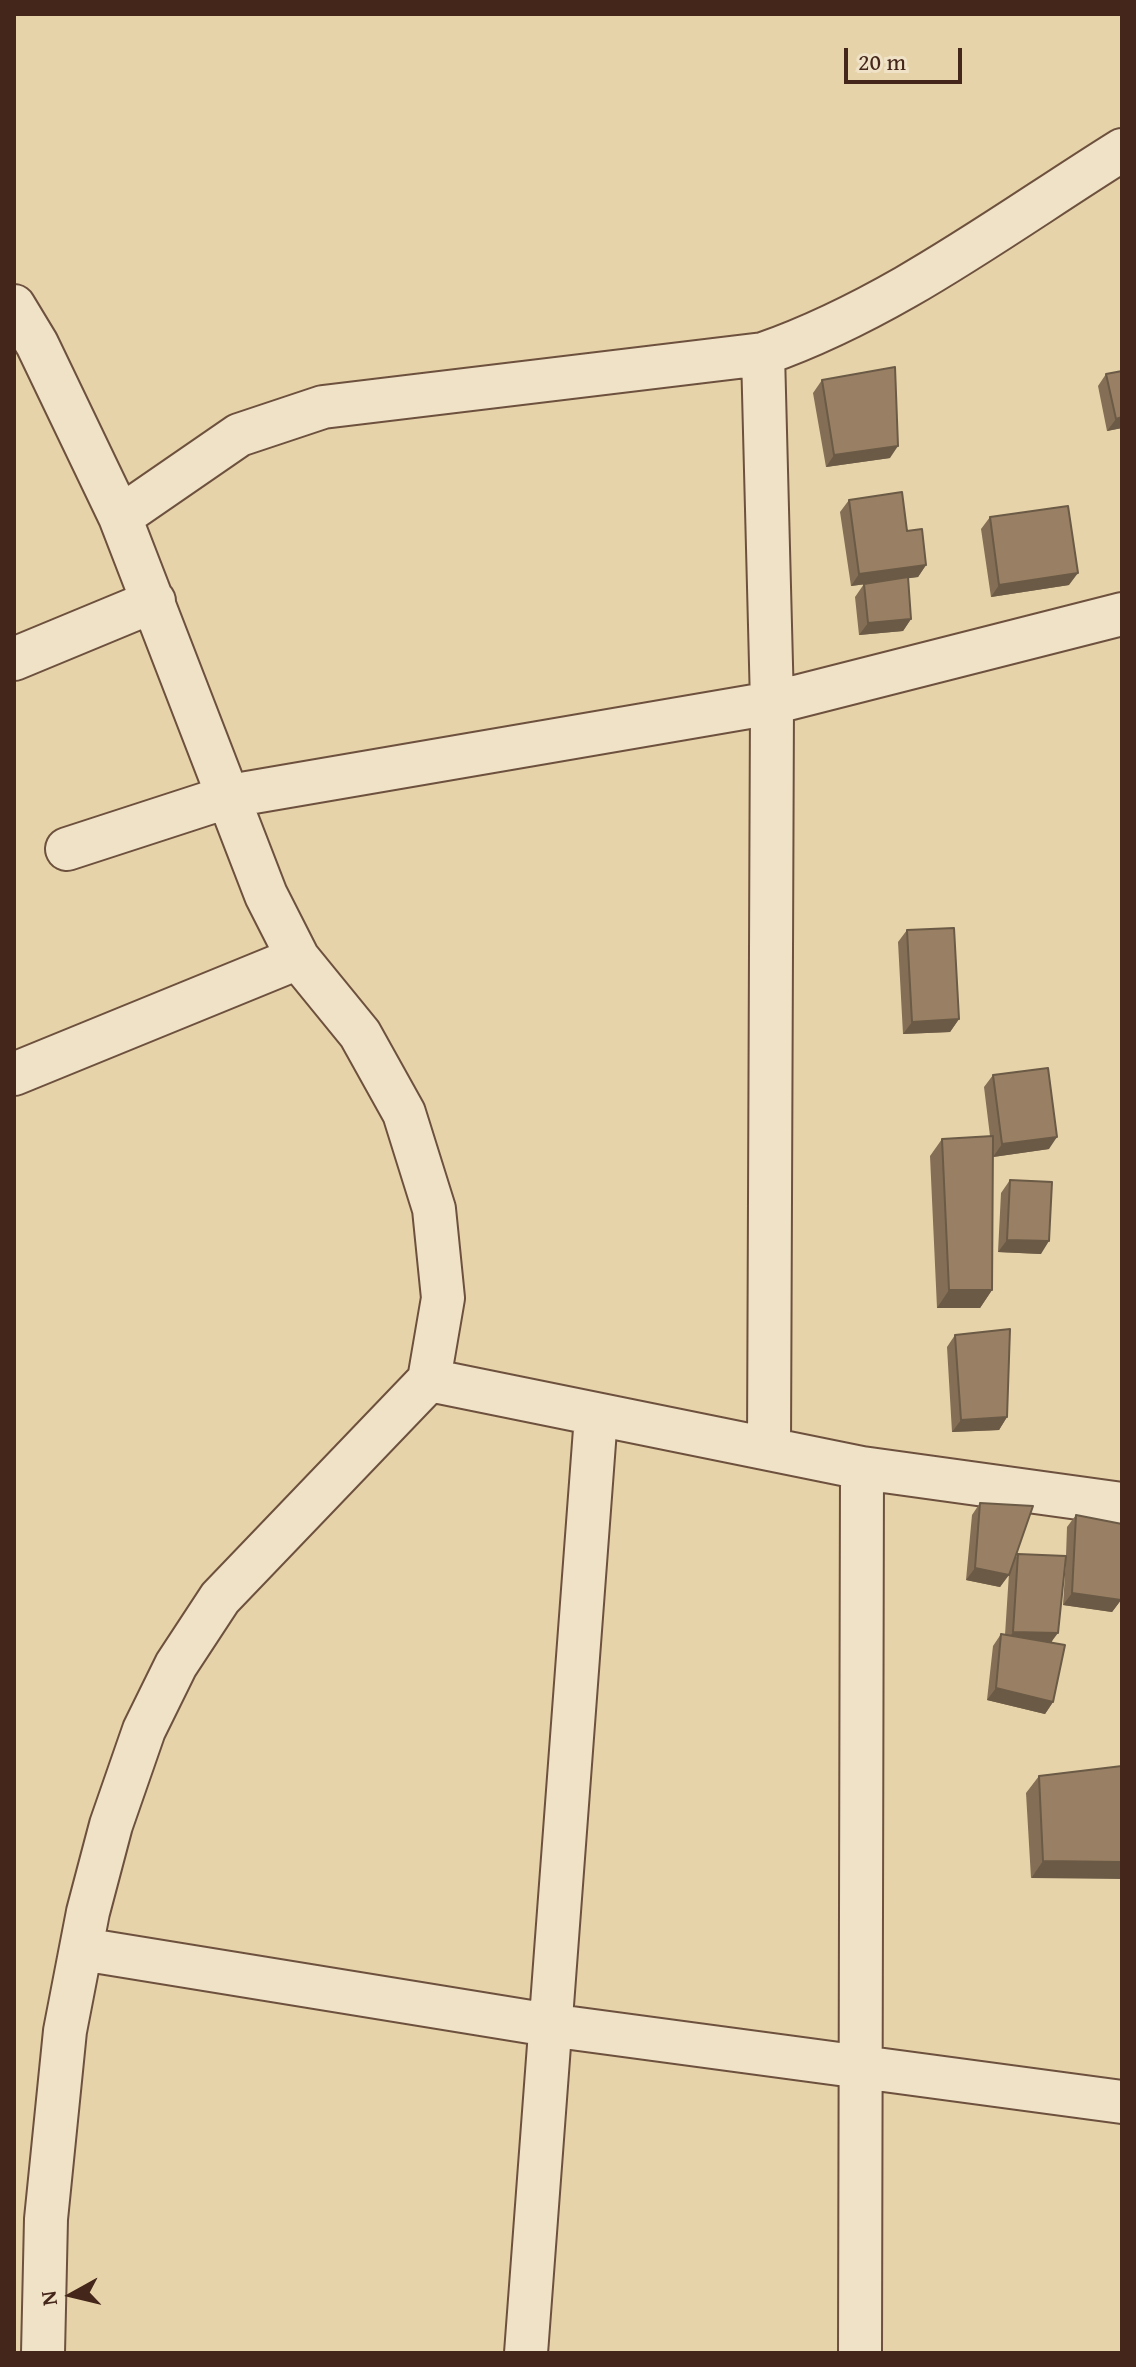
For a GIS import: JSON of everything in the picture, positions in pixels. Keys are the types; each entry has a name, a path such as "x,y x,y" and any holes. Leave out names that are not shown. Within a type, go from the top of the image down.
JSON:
{"street":[{"path":"120,517 239,435 323,407 763,354 859,315 1122,150"},
{"path":"14,306 37,344 120,517 266,895 298,958 360,1034 404,1113 426,1174 439,1239 443,1298 429,1380 220,1598 176,1665 144,1730 111,1825 65,2031 53,2127 43,2353"},
{"path":"763,354 772,703 769,1447"},
{"path":"14,659 154,601"},
{"path":"67,849 230,796 772,703 1122,614"},
{"path":"14,1074 298,958"},
{"path":"429,1380 862,1468 1122,1504"},
{"path":"526,2353 596,1416"},
{"path":"860,2353 862,1468"},
{"path":"82,1949 549,2025 1122,2102"}],"building":[{"path":"895,367 898,446 834,455 822,380"},
{"path":"1122,371 1122,417 1116,419 1106,374"},
{"path":"902,492 907,531 922,529 926,565 859,574 849,500"},
{"path":"1068,506 1078,573 999,585 990,517"},
{"path":"908,577 911,619 868,623 864,584"},
{"path":"954,928 959,1019 912,1022 907,930"},
{"path":"1048,1068 1057,1137 1002,1144 993,1075"},
{"path":"993,1136 992,1290 949,1290 942,1139"},
{"path":"1010,1180 1052,1182 1049,1241 1007,1240"},
{"path":"1010,1329 1007,1417 961,1420 955,1335"},
{"path":"980,1503 1033,1506 1009,1575 975,1568"},
{"path":"1076,1515 1122,1524 1121,1600 1072,1593"},
{"path":"1018,1554 1066,1556 1058,1633 1013,1632"},
{"path":"1001,1634 1065,1645 1053,1702 996,1688"},
{"path":"1122,1766 1122,1862 1043,1861 1039,1776"}]}
